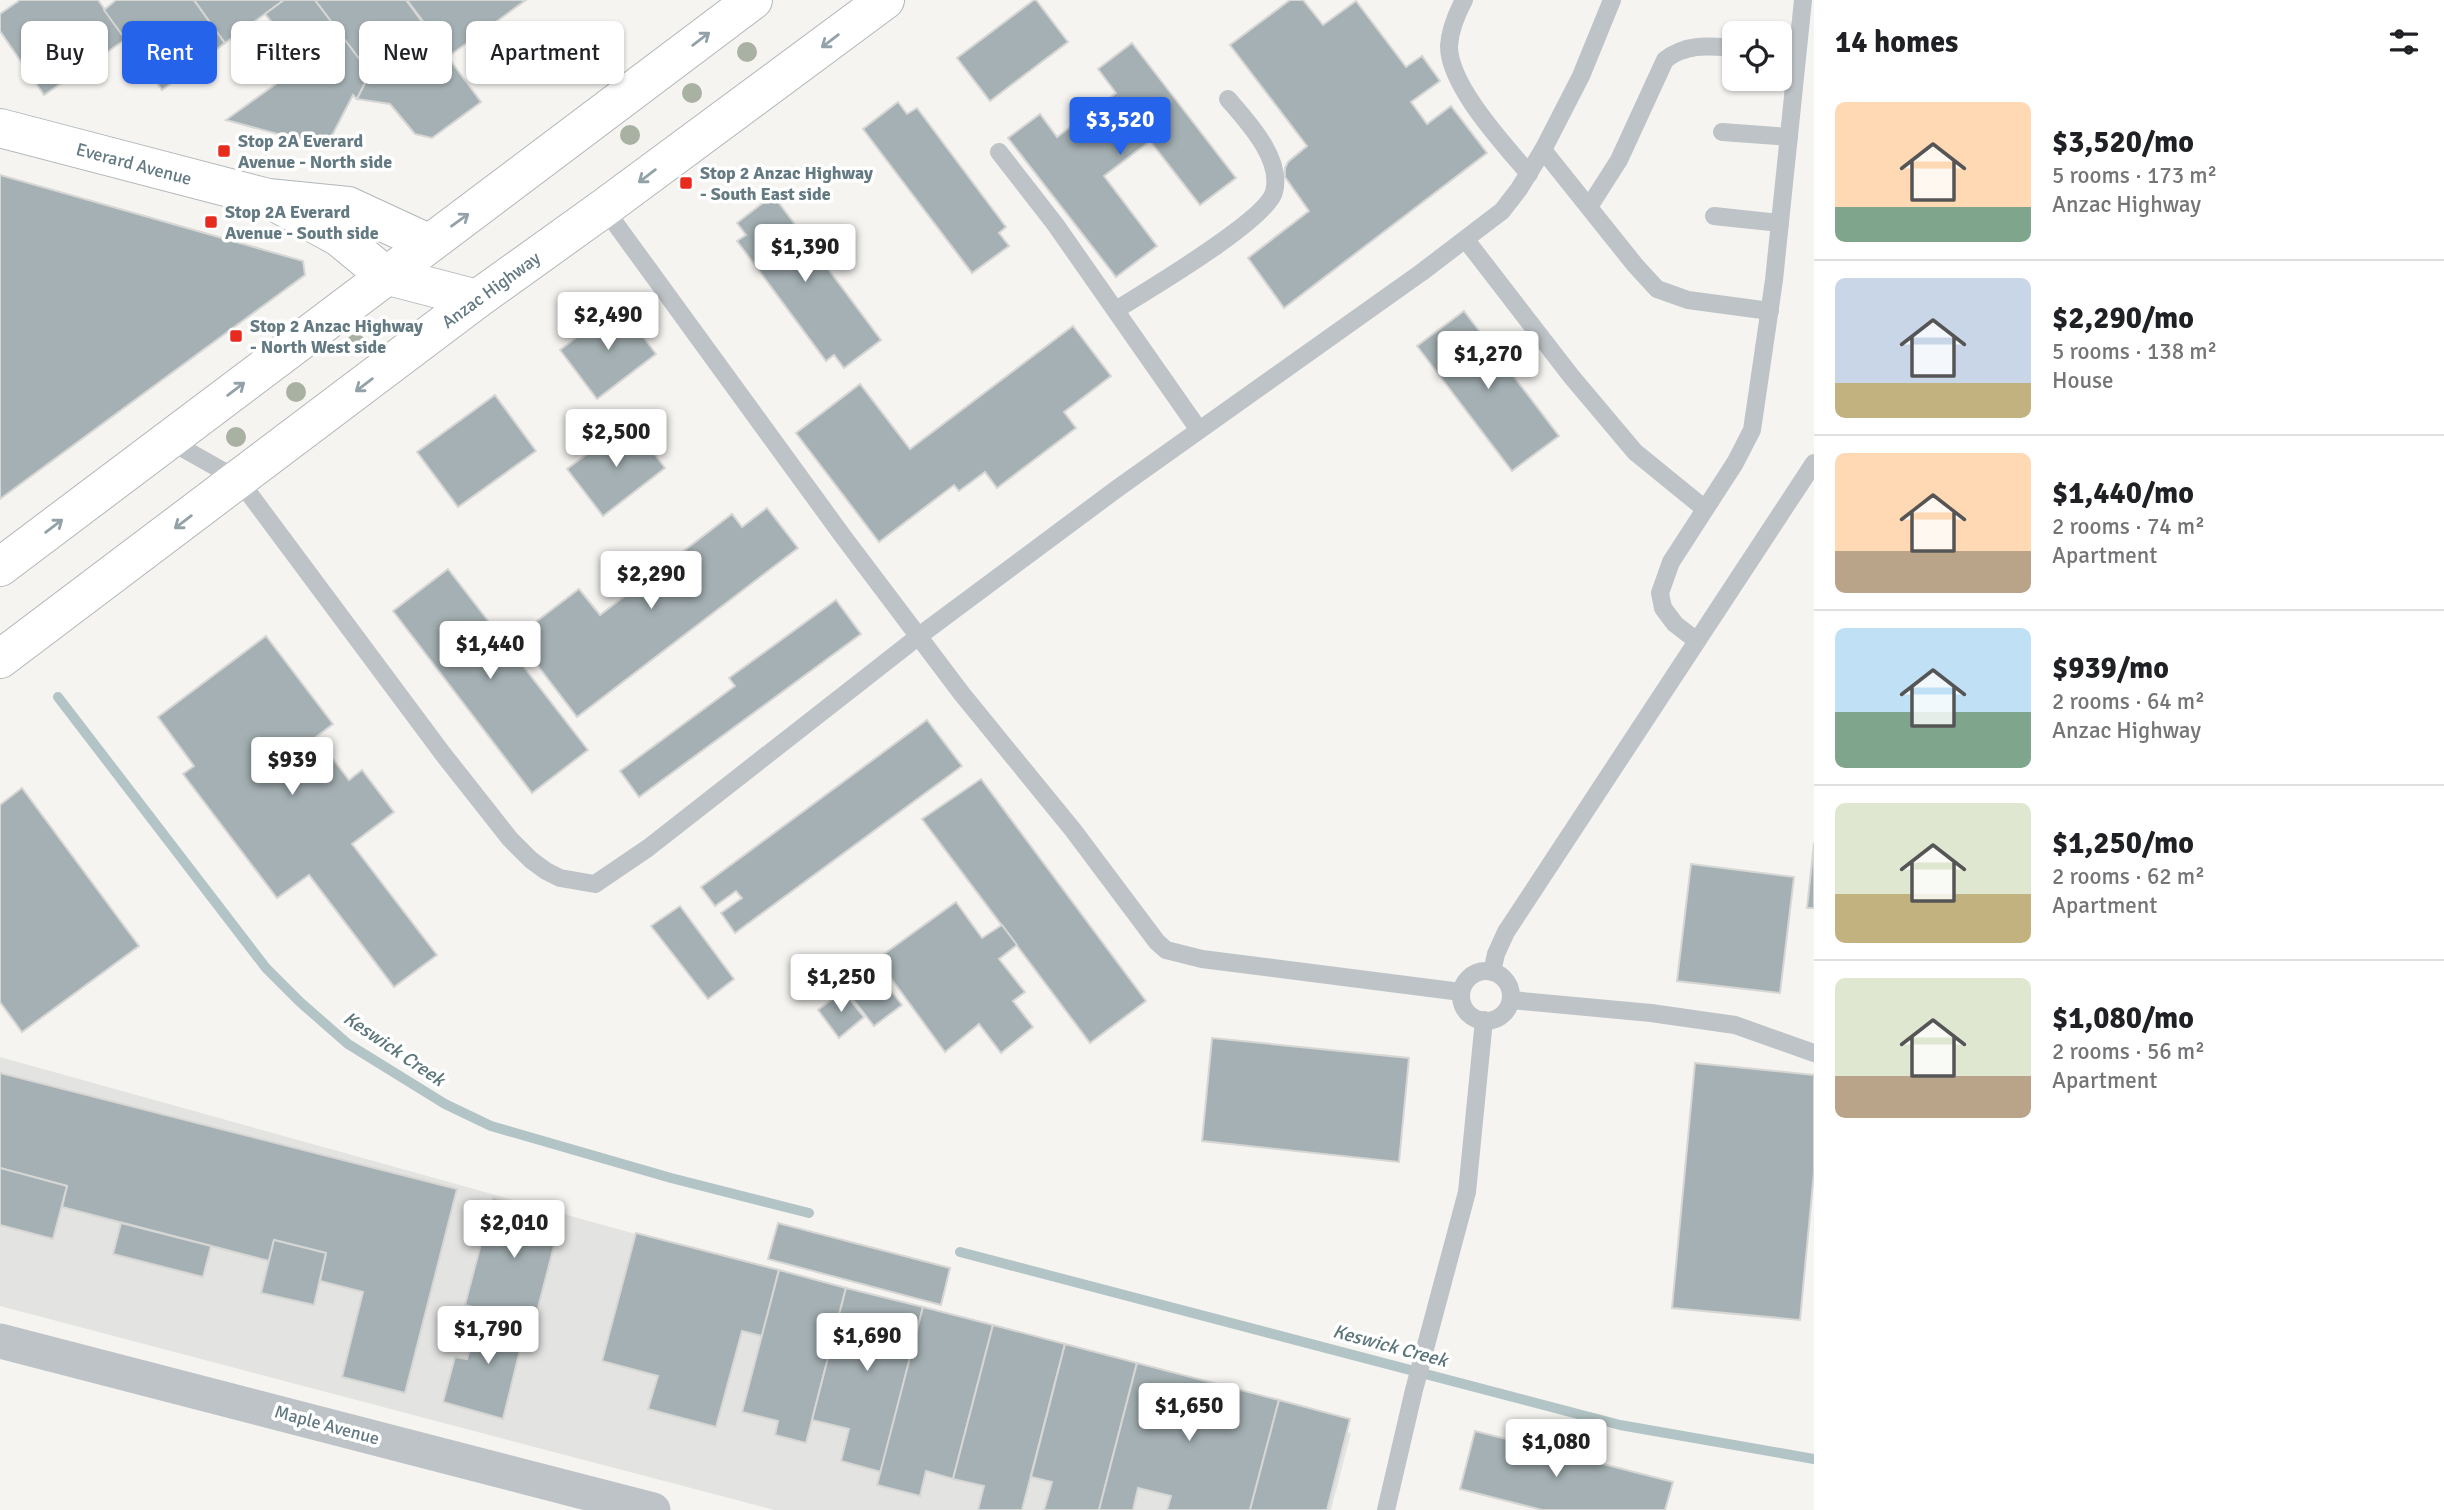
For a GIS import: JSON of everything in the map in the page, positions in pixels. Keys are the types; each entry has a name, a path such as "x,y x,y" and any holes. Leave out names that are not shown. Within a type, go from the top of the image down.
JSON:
{"main road":[{"path":"0,567 753,0"},
{"name":"Anzac Highway","path":"0,659 477,299 885,0"},
{"name":"Everard Avenue","path":"0,128 268,198 348,206 428,243"},
{"name":"Everard Avenue","path":"268,198 339,237 386,275 477,299"}],"street":[{"name":"Maple Avenue","path":"0,1341 653,1510"}],"lane":[{"path":"1464,0 1451,29 1451,60 1478,111 1529,174"},
{"path":"168,440 239,480 510,839 531,860 560,878 595,884 648,848 919,636 1199,430 1466,240 1502,211 1543,150 1581,76 1612,0"},
{"path":"1697,641 1675,624 1663,608 1660,593 1671,562 1735,463 1752,430 1770,312 1803,0"},
{"path":"1589,207 1619,160 1665,60 1673,54 1698,46 1722,47"},
{"path":"1792,52 1799,52"},
{"path":"1116,310 1213,249 1263,210 1274,192 1274,167 1256,132 1228,99"},
{"path":"1722,132 1789,137"},
{"path":"1543,150 1657,289 1688,300 1770,312"},
{"path":"999,152 1055,224 1199,430"},
{"path":"604,208 919,636 1073,830 1144,926 1166,950 1202,960 1461,992"},
{"path":"1714,216 1780,223"},
{"path":"1466,240 1571,376 1635,452 1705,509"},
{"path":"1492,972 1496,954 1506,932 1814,463"},
{"path":"1484,971 1492,972 1506,981 1511,1000 1500,1017 1484,1020 1472,1017 1466,1011 1461,992 1472,975 1484,971"},
{"path":"1511,1000 1651,1013 1735,1025 1814,1053"},
{"path":"1386,1510 1414,1390 1470,1179 1484,1020"}],"shaded area":[{"path":"0,1057 1351,1433 1331,1510 774,1510 0,1306"}],"building":[{"path":"20,0 98,0 122,33 122,42 108,51 108,21 21,21 21,62 0,31 0,14"},
{"path":"116,0 194,0 209,21 122,21 122,35 104,10"},
{"path":"194,0 284,0 255,21 231,21 231,39 225,43 217,32 217,21 209,21"},
{"path":"284,0 315,0 331,21 271,21 265,14"},
{"path":"315,0 406,0 421,21 359,21 359,58 345,40 345,21 331,21"},
{"path":"407,0 526,0 497,21 466,21 466,44 452,54 452,21 423,21"},
{"path":"1034,0 1068,42 990,101 957,58"},
{"path":"1290,0 1303,0 1323,25 1356,1 1406,67 1422,56 1440,81 1411,102 1427,124 1451,106 1487,153 1284,308 1248,258 1309,211 1285,177 1288,162 1307,146 1230,45"},
{"path":"217,32 225,43 217,49"},
{"path":"345,40 359,58 359,84 364,84 357,99 353,95 326,147 226,120 276,84 345,84"},
{"path":"1132,43 1236,178 1200,205 1150,141 1104,176 1157,246 1116,277 1008,138 1040,114 1057,137 1116,93 1098,69"},
{"path":"452,63 481,102 432,138 415,134 390,104 357,99 364,84 452,84"},
{"path":"36,84 60,84 44,95"},
{"path":"158,84 170,84 162,90"},
{"path":"898,102 907,114 917,108 1006,227 999,233 1009,246 972,273 863,129"},
{"path":"0,175 303,261 305,275 0,499"},
{"path":"773,195 881,340 844,368 834,355 826,361 737,241 746,235 737,223"},
{"path":"619,305 656,354 597,399 560,350"},
{"path":"1464,311 1559,436 1512,471 1417,346"},
{"path":"1073,326 1111,376 1064,412 1076,428 997,488 985,472 959,491 954,485 879,542 796,433 860,384 910,449"},
{"path":"495,395 536,451 458,507 417,452"},
{"path":"630,422 665,468 603,516 567,469"},
{"path":"767,508 798,548 577,717 516,637 579,589 600,615 732,514 742,527"},
{"path":"448,569 588,750 532,793 393,611"},
{"path":"836,600 861,634 639,797 620,771 735,686 729,678"},
{"path":"266,636 333,724 316,737 349,780 362,770 394,812 352,844 437,955 394,987 309,875 277,898 183,774 194,766 158,717"},
{"path":"927,720 962,766 735,933 721,913 742,898 736,891 715,906 701,887"},
{"path":"981,779 1146,1001 1090,1043 922,819"},
{"path":"22,788 139,946 22,1032 0,1002 0,805"},
{"path":"1814,843 1814,908 1807,908"},
{"path":"1691,864 1794,877 1780,993 1677,981"},
{"path":"956,902 982,938 1002,925 1017,945 999,959 1025,992 1013,1001 1033,1027 1001,1053 979,1024 945,1052 877,959"},
{"path":"680,906 734,979 708,999 651,926"},
{"path":"873,968 902,1005 874,1026 844,988"},
{"path":"843,991 864,1017 839,1038 818,1010"},
{"path":"1212,1038 1409,1058 1399,1162 1202,1141"},
{"path":"1695,1063 1814,1075 1814,1172 1800,1320 1672,1308"},
{"path":"0,1073 457,1189 405,1393 342,1377 363,1292 320,1281 326,1253 274,1240 269,1261 62,1207 67,1186 0,1168"},
{"path":"0,1168 67,1186 53,1239 0,1225"},
{"path":"493,1198 562,1215 534,1323 465,1305"},
{"path":"121,1223 211,1246 203,1277 113,1254"},
{"path":"778,1223 950,1268 941,1305 768,1259"},
{"path":"636,1233 779,1270 762,1336 742,1331 716,1427 648,1409 658,1376 602,1361"},
{"path":"274,1240 326,1253 314,1305 261,1293"},
{"path":"779,1270 846,1288 806,1443 775,1435 778,1421 742,1412"},
{"path":"846,1288 923,1307 881,1472 841,1461 849,1429 812,1420"},
{"path":"923,1307 993,1325 953,1479 926,1471 920,1496 877,1485"},
{"path":"482,1309 527,1321 503,1419 443,1402 455,1357 467,1359"},
{"path":"993,1325 1065,1344 1022,1510 978,1510 984,1486 953,1479"},
{"path":"1065,1344 1137,1363 1099,1510 1044,1510 1052,1482 1031,1477"},
{"path":"1137,1363 1279,1400 1250,1510 1167,1510 1171,1496 1138,1488 1133,1510 1099,1510"},
{"path":"1279,1400 1350,1419 1327,1510 1250,1510"},
{"path":"1475,1431 1673,1482 1665,1510 1542,1510 1460,1489"}],"waterway":[{"name":"Keswick Creek","path":"58,697 266,968 348,1044 445,1104 491,1126 671,1178 809,1213"},
{"name":"Keswick Creek","path":"960,1252 1620,1425 1814,1459"}],"place":[{"name":"Stop 2A Everard Avenue - North side","path":"224,151"},
{"name":"Stop 2 Anzac Highway - South East side","path":"686,183"},
{"name":"Stop 2A Everard Avenue - South side","path":"211,222"},
{"name":"Stop 2 Anzac Highway - North West side","path":"236,336"}]}
